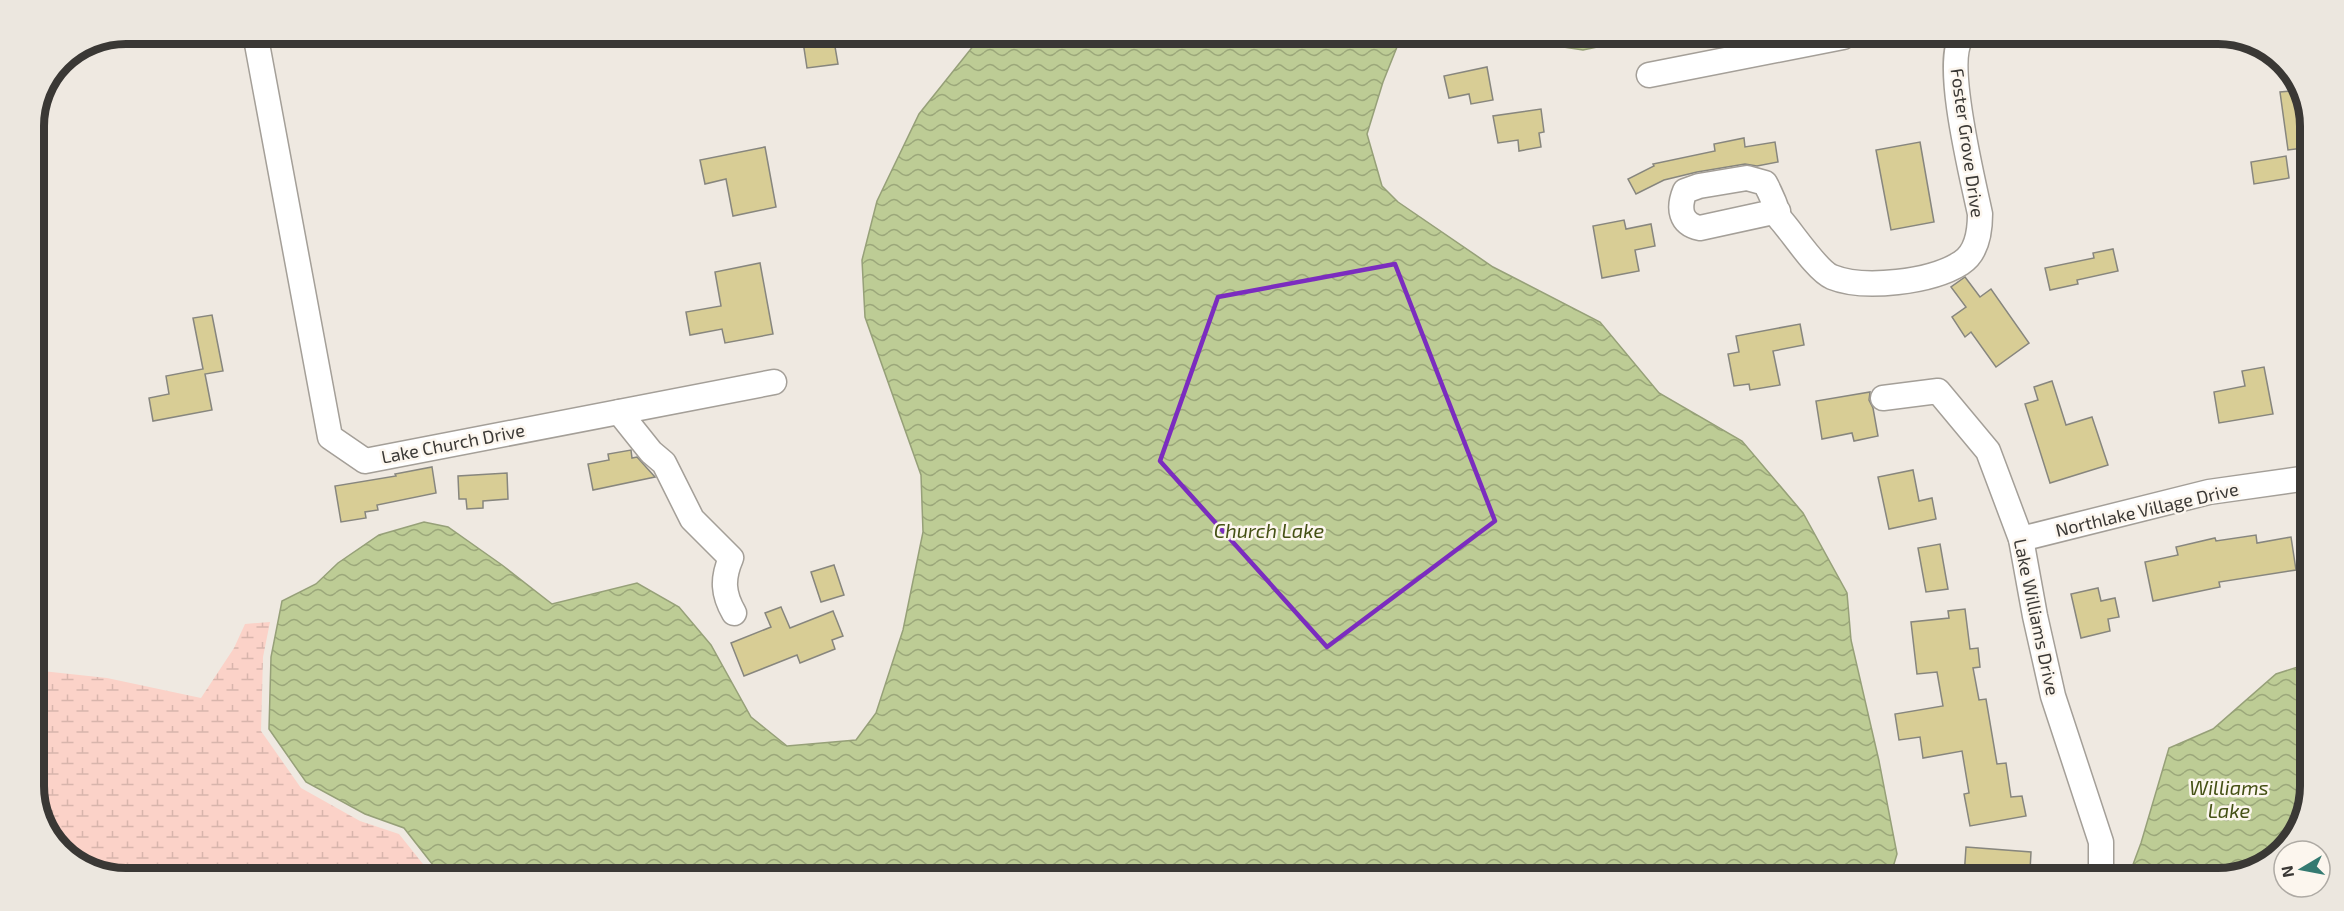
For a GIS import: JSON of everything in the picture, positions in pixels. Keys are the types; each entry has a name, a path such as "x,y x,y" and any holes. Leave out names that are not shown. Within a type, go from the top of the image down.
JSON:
{"street":[{"name":"Lake Church Drive","path":"257,44 330,437 365,461 774,382"},
{"path":"1649,75 1807,44"},
{"name":"Foster Grove Drive","path":"1775,204 1780,219 1830,277 1861,283 1893,283 1926,276 1962,262 1980,231 1980,214 1957,93 1955,64 1957,44"},
{"name":"Lake Williams Drive","path":"1883,398 1938,391 1988,451 2021,539 2053,696 2101,842 2101,868"},
{"path":"620,412 651,452 664,463 692,519 731,558 724,576 725,598 734,613"},
{"name":"Northlake Village Drive","path":"2021,539 2209,492 2300,479"}],"highlighted area":[{"path":"1395,264 1495,521 1327,647 1160,461 1218,297"}],"green space":[{"path":"270,622 263,657 261,731 301,788 360,821 399,834 426,868 126,868 89,859 80,854 61,835 50,817 45,801 44,671 107,678 201,698 234,648 245,624"}],"water":[{"name":"Church Lake","path":"975,44 1401,44 1397,47 1383,82 1367,134 1382,186 1398,202 1493,267 1600,322 1659,393 1742,441 1803,513 1847,593 1851,640 1879,761 1897,854 1893,868 435,868 404,828 365,814 306,782 269,729 271,657 282,601 316,584 338,563 379,535 424,522 448,527 552,604 637,583 679,607 711,645 751,717 787,746 856,740 876,713 903,630 923,532 921,475 865,317 862,260 877,201 919,114"},
{"path":"1544,44 1612,44 1583,50"},
{"name":"Williams Lake","path":"2300,666 2299,801 2287,831 2280,839 2272,839 2272,846 2255,859 2229,867 2132,868 2169,748 2213,729 2276,674"}],"building":[{"path":"803,44 835,44 838,64 807,68"},
{"path":"1487,67 1493,100 1471,104 1469,94 1449,98 1444,76"},
{"path":"2292,91 2294,94 2299,110 2300,148 2288,150 2280,92"},
{"path":"1541,109 1544,132 1539,133 1541,147 1519,151 1518,140 1498,143 1493,116"},
{"path":"1744,138 1745,147 1775,142 1778,162 1757,166 1745,164 1697,172 1664,180 1636,194 1628,179 1654,166 1653,164 1715,151 1714,144"},
{"path":"1920,142 1934,222 1891,230 1876,150"},
{"path":"765,147 776,207 733,216 726,179 705,184 700,160"},
{"path":"2286,156 2289,178 2254,184 2251,162"},
{"path":"1624,220 1626,229 1651,224 1655,246 1635,250 1639,271 1602,278 1593,226"},
{"path":"2113,249 2118,271 2077,280 2078,284 2050,290 2045,268 2094,258 2093,253"},
{"path":"760,263 773,334 725,343 722,329 690,335 686,312 721,306 715,272"},
{"path":"1965,277 1980,297 1991,289 2029,343 1996,367 1971,332 1965,337 1952,317 1966,307 1951,287"},
{"path":"212,315 223,371 205,374 212,410 153,421 149,398 169,394 166,376 203,369 193,318"},
{"path":"1800,324 1804,345 1773,351 1780,385 1750,390 1749,384 1734,386 1728,354 1739,352 1736,336"},
{"path":"2264,367 2273,414 2219,423 2214,392 2245,386 2242,371"},
{"path":"2052,381 2066,425 2092,417 2108,465 2050,483 2025,404 2038,400 2034,387"},
{"path":"1870,392 1869,400 1873,408 1878,436 1854,441 1852,433 1822,439 1816,401"},
{"path":"631,450 632,458 637,457 655,477 593,490 588,464 609,460 608,454"},
{"path":"432,467 436,493 377,505 378,510 365,512 366,518 341,522 335,486 396,476 395,474"},
{"path":"1913,470 1919,501 1932,498 1936,519 1889,529 1878,477"},
{"path":"507,473 508,499 483,501 483,508 467,509 466,499 459,499 458,476"},
{"path":"2256,535 2257,543 2291,537 2296,570 2219,582 2220,587 2153,601 2145,562 2178,555 2176,547 2215,538 2216,541"},
{"path":"1940,544 1948,589 1926,592 1918,548"},
{"path":"834,565 844,595 821,602 811,572"},
{"path":"2098,588 2101,601 2115,598 2119,617 2108,619 2110,631 2081,638 2071,594"},
{"path":"781,607 790,628 833,611 843,636 832,640 835,649 800,663 797,655 744,676 731,643 771,627 765,613"},
{"path":"1965,609 1970,649 1978,648 1980,667 1973,668 1979,700 1986,699 1997,764 2006,763 2011,797 2022,796 2026,816 1970,826 1964,794 1969,793 1962,751 1923,758 1920,737 1899,740 1895,714 1943,706 1937,672 1917,674 1911,622 1949,618 1948,611"},
{"path":"1966,847 2031,852 2030,868 1965,868"}]}
